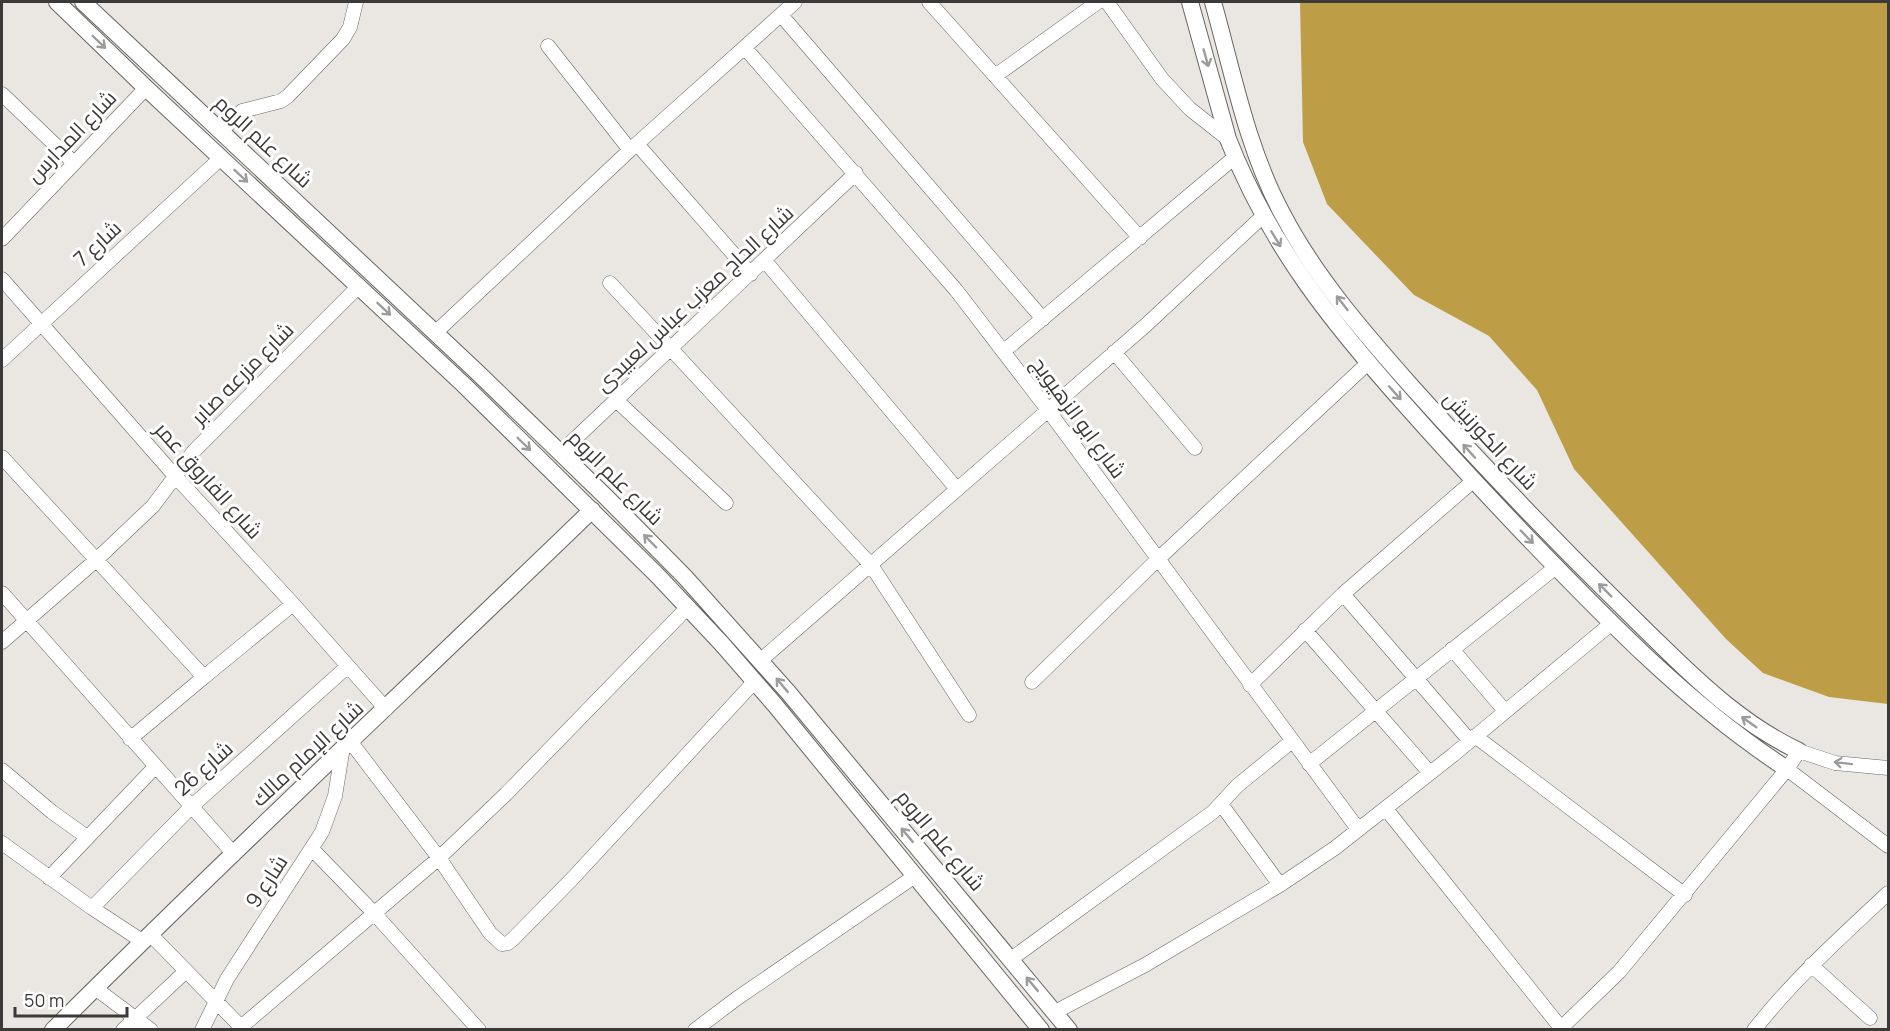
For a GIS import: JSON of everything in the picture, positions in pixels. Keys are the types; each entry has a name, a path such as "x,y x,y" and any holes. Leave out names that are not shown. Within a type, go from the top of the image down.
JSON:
{"street":[{"name":"شارع علم الروم","path":"57,2 464,385 688,607 755,681 915,876 1034,1027"},
{"name":"شارع علم الروم","path":"83,2 476,371 646,537 761,660 1069,1029"},
{"path":"221,131 242,111 281,101 288,96 342,39 350,27 356,2"},
{"path":"435,333 634,147 795,2"},
{"path":"929,2 1140,238"},
{"path":"995,76 1098,2"},
{"path":"1107,2 1162,79 1190,109 1227,135 1247,126"},
{"name":"شارع الكورنيش","path":"1190,2 1235,157 1263,216 1303,281 1368,363 1473,481 1556,567 1612,623 1714,716 1787,769"},
{"name":"شارع الكورنيش","path":"1213,2 1247,126 1272,192 1293,234 1319,274 1381,352 1486,469 1623,609 1702,685 1748,722 1772,738 1799,751 1835,763 1888,768"},
{"path":"781,15 1042,319"},
{"path":"548,46 634,147 751,274"},
{"name":"شارع ابو الزهيويج","path":"745,48 956,290 1004,351 1358,830"},
{"name":"شارع المدارس","path":"2,238 146,88"},
{"path":"2,94 74,164"},
{"path":"183,122 196,108"},
{"path":"1004,351 1235,157"},
{"name":"شارع 7","path":"2,360 221,158"},
{"name":"شارع الحاج معزب عباس لعبيدى","path":"560,453 765,261 855,173"},
{"path":"761,660 1146,325 1263,216"},
{"path":"2,217 12,228"},
{"path":"765,261 956,488"},
{"name":"شارع الفاروق عمر","path":"2,279 175,476 293,603 386,709"},
{"path":"610,283 871,565 969,715"},
{"name":"شارع مزرعه صابر","path":"2,642 95,561 153,506 194,451 359,286"},
{"path":"1114,352 1194,448"},
{"path":"1032,682 1157,560 1368,363"},
{"path":"464,385 476,371"},
{"path":"616,400 726,503"},
{"path":"2,457 95,561 204,677"},
{"path":"1250,685 1343,594 1473,481"},
{"name":"شارع الإمام مالك","path":"53,1029 233,853 592,510"},
{"path":"1309,764 1556,567"},
{"path":"2,593 233,853"},
{"path":"1343,594 1416,678 1473,738 1685,895"},
{"path":"130,739 293,603"},
{"path":"2,843 92,908 146,938 186,971 242,1028 439,858 528,772 688,607"},
{"path":"1055,1012 1145,965 1280,885 1335,848 1386,809 1612,623"},
{"path":"1305,630 1430,773"},
{"path":"1452,649 1505,711"},
{"name":"شارع 26","path":"92,908 191,807 348,666"},
{"path":"347,744 439,858 490,933 502,944 508,943 572,879 755,681"},
{"path":"1011,959 1203,819 1237,786 1292,741"},
{"name":"شارع 9","path":"202,1029 227,979 312,849 326,823 347,744"},
{"path":"1386,809 1560,1029 1619,972 1685,895 1799,751"},
{"path":"49,878 155,767"},
{"path":"1787,769 1888,846"},
{"path":"2,770 52,812 87,837"},
{"path":"845,791 861,779"},
{"path":"1221,804 1280,885"},
{"path":"312,849 374,913 478,1029"},
{"path":"695,1029 915,876"},
{"path":"1754,1029 1811,965 1888,893"},
{"path":"1811,965 1870,1018"},
{"path":"123,1029 186,971"},
{"path":"95,988 151,1029"}],"shaded area":[{"path":"1300,2 1888,2 1888,704 1829,697 1763,673 1726,639 1574,469 1537,390 1489,336 1414,295 1327,204 1303,142"}]}
